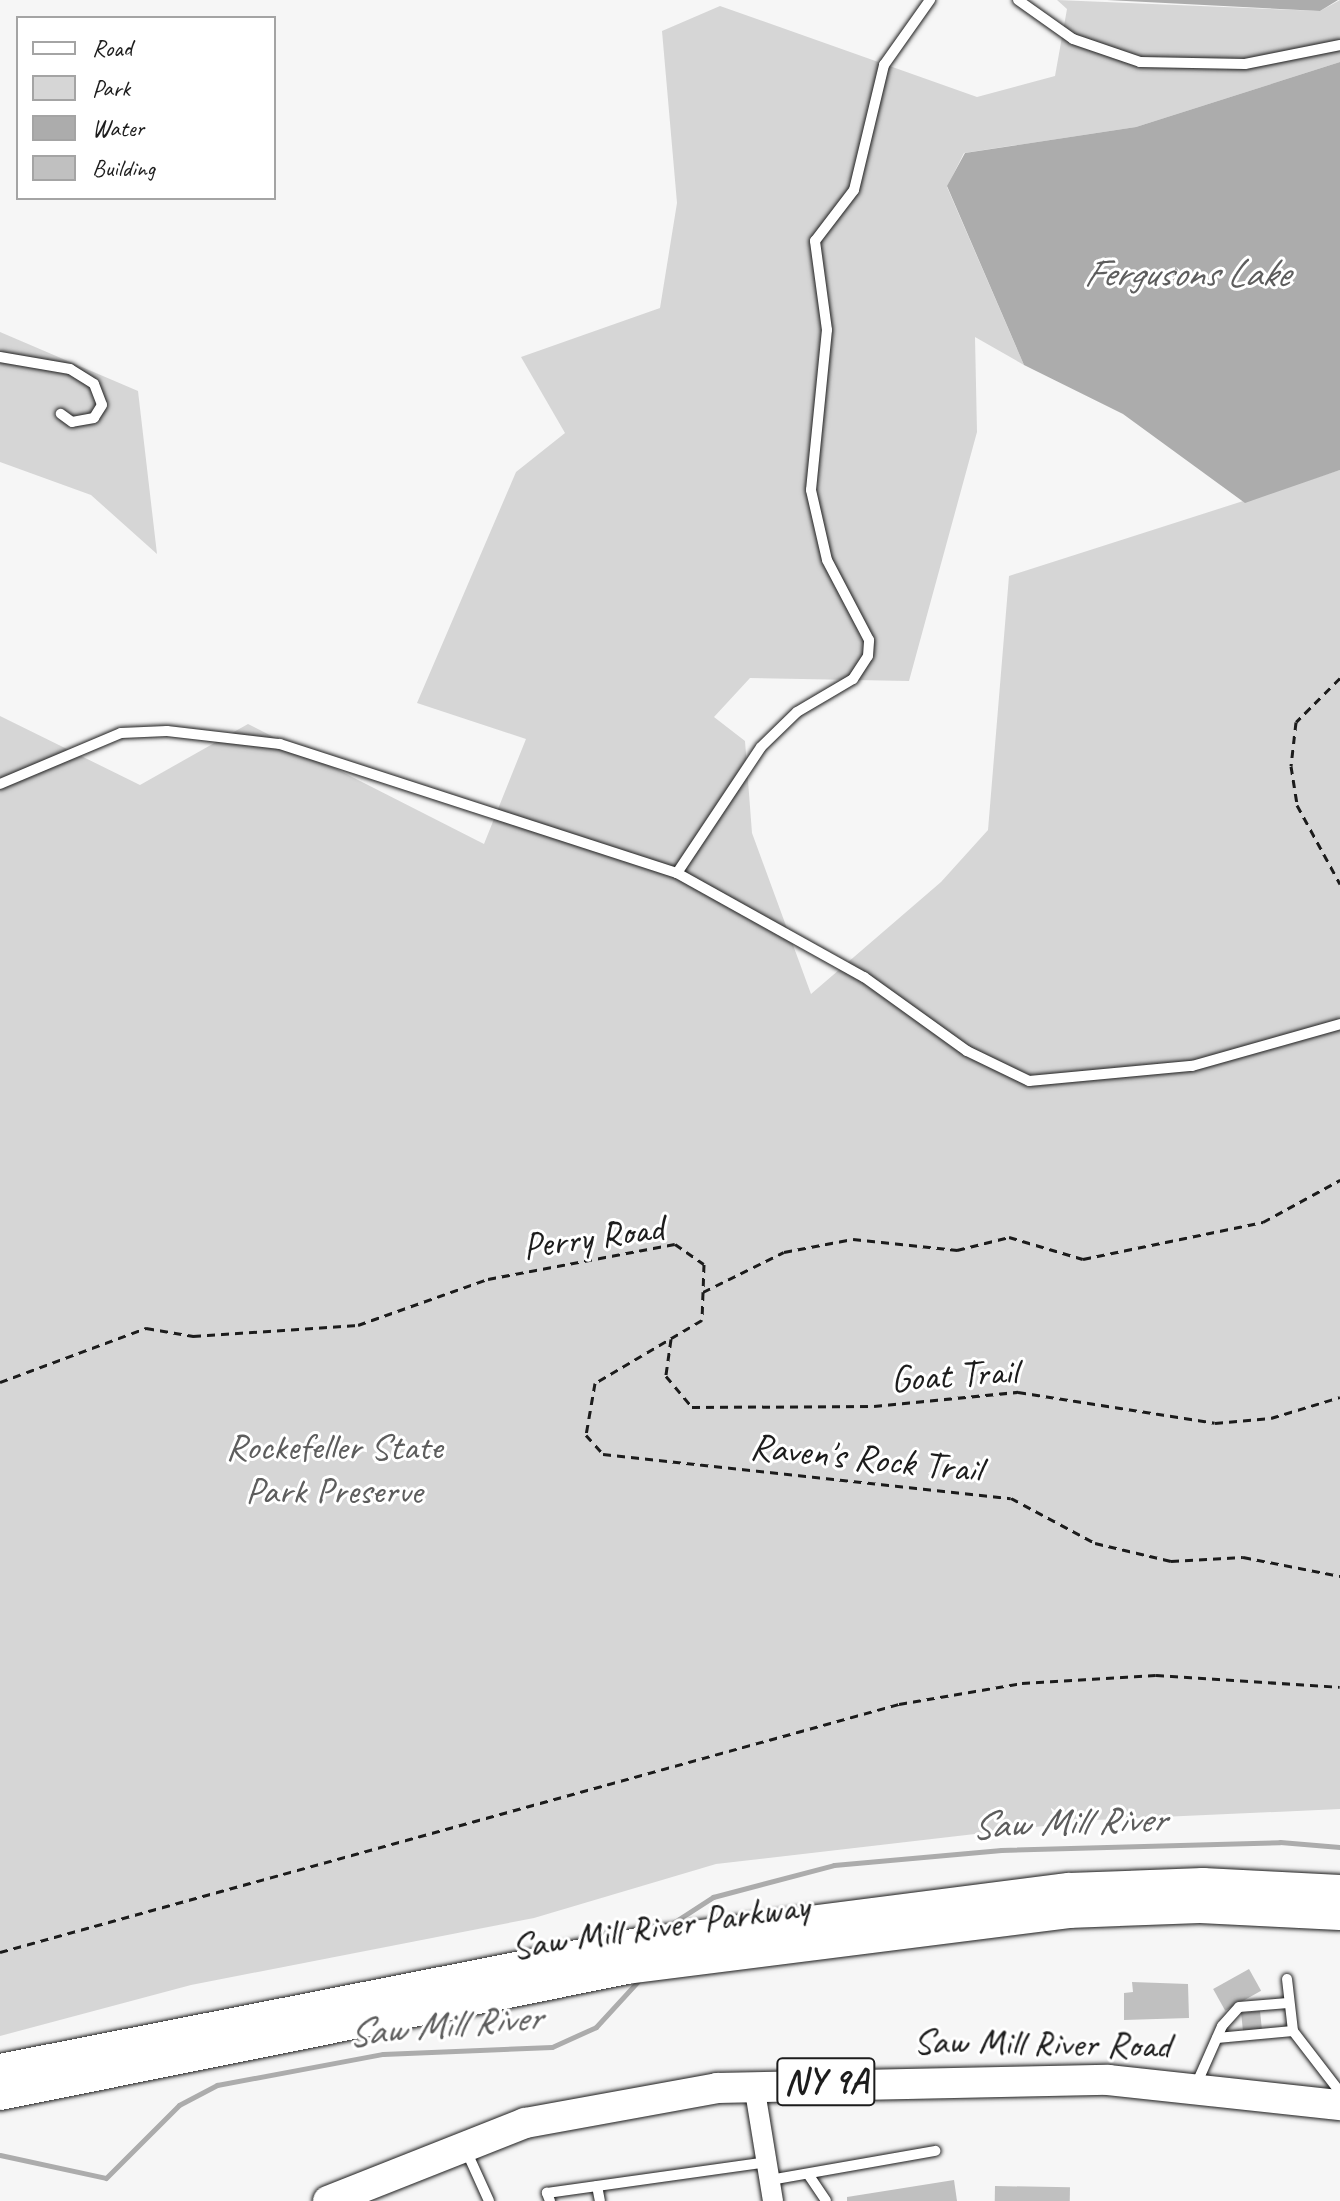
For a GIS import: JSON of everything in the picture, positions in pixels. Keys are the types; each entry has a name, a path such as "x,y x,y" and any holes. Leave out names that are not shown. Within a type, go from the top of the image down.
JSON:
{"highway":[{"name":"Saw Mill River Parkway","path":"668,1952 1082,1888 1340,1891"},
{"name":"Saw Mill River Parkway","path":"0,2070 633,1956 1068,1912 1264,1908 1340,1914"},
{"path":"1264,1908 1340,1924"},
{"name":"Saw Mill River Parkway","path":"0,2094 633,1956"}],"main road":[{"name":"Saw Mill River Road","path":"328,2201 463,2143 598,2105 754,2085 1196,2085 1340,2105"}],"street":[{"path":"754,2085 773,2201"}],"lane":[{"path":"677,873 761,747 797,712 853,679 868,656 869,640 827,560 811,490 827,330 815,241 854,190 884,65 930,0"},
{"path":"1018,0 1073,39 1140,62 1245,64 1340,45"},
{"path":"0,357 70,369 101,394 94,418 72,422 61,414"},
{"path":"0,784 121,733 167,731 280,744 677,873 864,977 967,1051 1029,1081 1192,1066 1340,1024"},
{"path":"1287,1979 1293,2031 1340,2092"},
{"path":"1196,2085 1217,2038 1239,2007 1288,2003"},
{"path":"1217,2038 1293,2031"},
{"path":"463,2143 489,2201"},
{"path":"550,2201 547,2193 597,2186 769,2171 808,2174 935,2151"},
{"path":"808,2174 826,2201"},
{"path":"597,2186 600,2201"}],"path":[{"path":"1340,678 1296,722 1291,766 1297,805 1340,884"},
{"name":"Perry Road","path":"0,1382 146,1328 193,1336 358,1325 488,1279 675,1244 704,1264 703,1292 784,1252 853,1239 957,1250 1009,1237 1083,1259 1263,1222 1340,1180"},
{"name":"Raven's Rock Trail","path":"703,1292 702,1320 595,1383 586,1435 603,1454 1011,1498 1095,1543 1171,1561 1243,1557 1340,1576"},
{"name":"Goat Trail","path":"671,1339 666,1376 692,1407 874,1406 1018,1392 1215,1423 1271,1418 1340,1397"},
{"path":"0,1952 899,1704 1022,1683 1156,1675 1340,1687"}],"green space":[{"name":"Rockefeller State Park Preserve","path":"1057,0 1320,11 1340,0 1340,62 1136,127 964,153 947,187 1024,365 975,337 977,432 909,681 750,678 714,717 745,741 752,833 811,994 941,882 988,830 1009,576 1340,470 1340,1809 1095,1820 716,1864 534,1918 191,1985 0,2036 0,716 140,785 248,724 484,844 526,739 417,703 516,472 565,433 521,357 660,308 677,203 662,31 720,6 977,97 1055,76 1067,9"},
{"path":"0,332 138,391 157,554 91,495 0,462"}],"water":[{"path":"1107,0 1338,0 1320,11"},
{"name":"Fergusons Lake","path":"1340,62 1340,470 1245,503 1123,414 1024,365 947,186 965,153 1136,127"}],"building":[{"path":"1249,1969 1261,1991 1225,2011 1213,1989"},
{"path":"1132,1982 1188,1984 1189,2018 1124,2020 1124,1993 1133,1992"},
{"path":"1260,2011 1262,2030 1243,2032 1241,2013"},
{"path":"954,2180 957,2201 847,2201 847,2197"},
{"path":"995,2186 1070,2187 1070,2201 995,2201"}],"waterway":[{"name":"Saw Mill River","path":"662,1930 713,1897 834,1865 1001,1850 1280,1842 1340,1847"},
{"name":"Saw Mill River","path":"0,2155 106,2178 179,2105 217,2085 383,2054 552,2047 596,2027 640,1979"}]}
